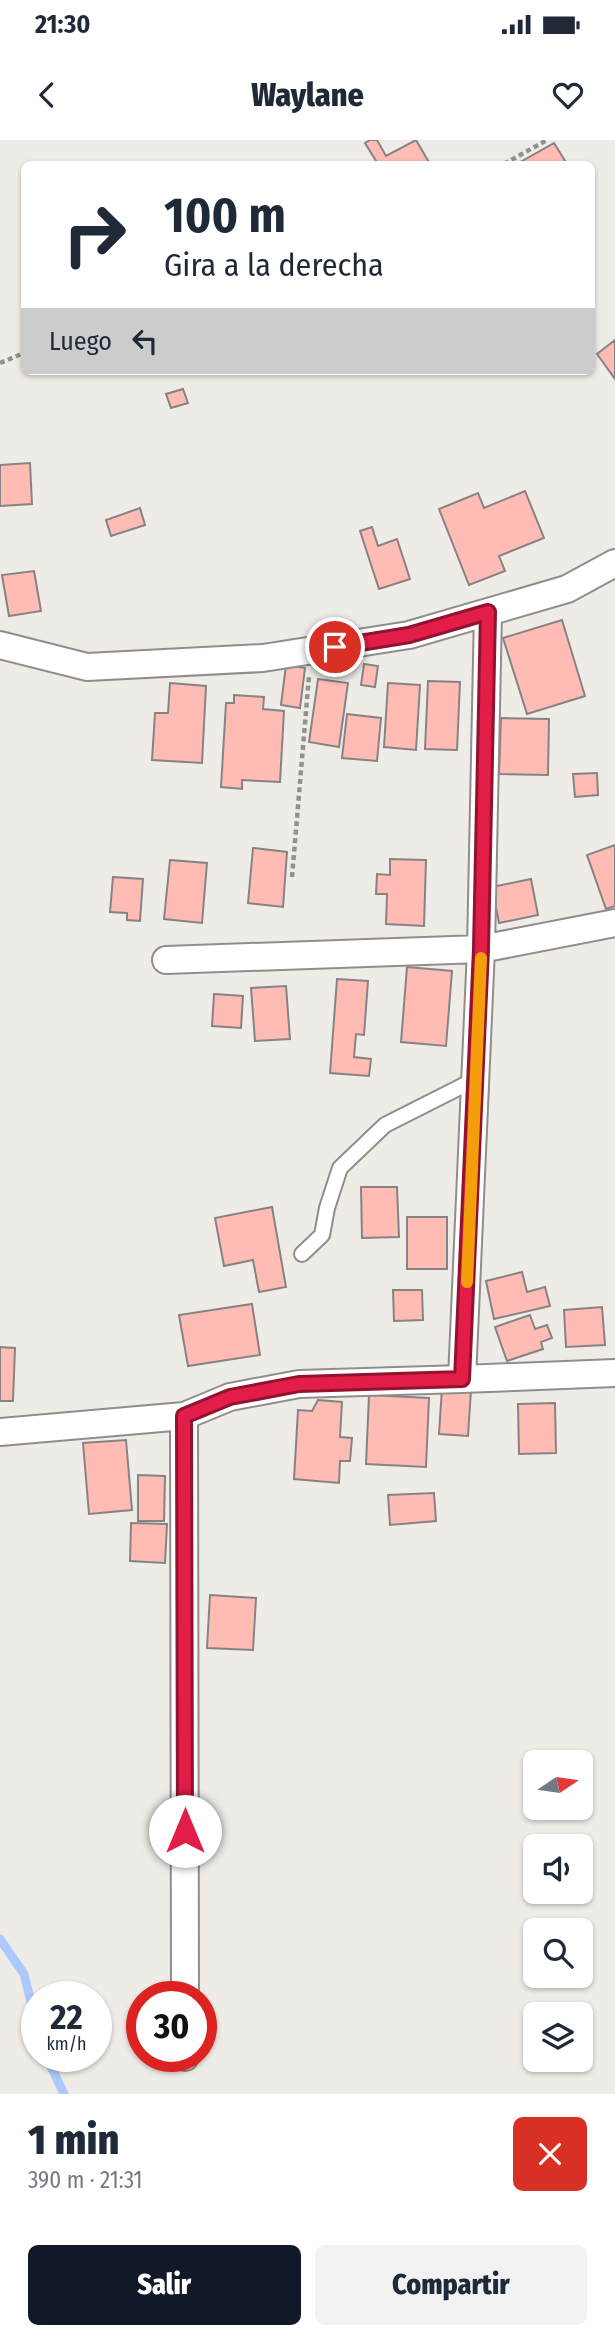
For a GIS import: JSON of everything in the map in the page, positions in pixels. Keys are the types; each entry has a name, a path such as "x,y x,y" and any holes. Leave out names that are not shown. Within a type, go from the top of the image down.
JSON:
{"street":[{"path":"0,645 87,667 263,658 409,635 567,589 615,563"},
{"path":"462,1379 481,949 488,612"},
{"path":"166,960 481,949 615,923"},
{"path":"0,1432 184,1416 230,1397 299,1384 615,1373"},
{"path":"184,1416 185,1981"}],"lane":[{"path":"302,1254 322,1235 327,1208 340,1168 385,1125 475,1079"}],"path":[{"path":"509,161 547,140"},
{"path":"0,363 21,354"},
{"path":"292,877 311,650"}],"building":[{"path":"377,140 386,156 416,140 428,161 376,161 365,143"},
{"path":"554,143 565,161 522,161"},
{"path":"615,340 615,379 597,354"},
{"path":"183,389 188,403 171,408 166,394"},
{"path":"30,463 32,504 0,506 0,465"},
{"path":"525,491 544,538 499,556 505,571 469,585 439,509 478,493 484,508"},
{"path":"140,508 145,525 111,536 106,520"},
{"path":"372,527 378,546 397,539 410,579 379,589 360,531"},
{"path":"34,571 41,611 9,616 2,575"},
{"path":"562,620 585,696 527,714 503,638"},
{"path":"364,664 378,666 375,687 361,685"},
{"path":"286,665 305,668 300,708 281,705"},
{"path":"318,679 348,683 339,747 309,742"},
{"path":"428,681 460,682 457,750 425,749"},
{"path":"170,683 206,686 202,763 152,760 155,713 168,713"},
{"path":"388,683 420,685 416,750 384,747"},
{"path":"234,695 264,697 263,709 284,711 280,782 242,780 242,789 221,787 226,703 234,703"},
{"path":"347,714 381,718 377,761 342,758"},
{"path":"501,718 549,719 548,775 499,774"},
{"path":"597,773 598,795 575,797 573,774"},
{"path":"615,845 615,906 606,909 587,855"},
{"path":"253,848 287,852 283,907 248,903"},
{"path":"390,859 426,860 424,926 386,924 387,894 376,894 377,874 390,875"},
{"path":"170,860 207,863 202,923 164,919"},
{"path":"113,877 143,879 140,921 127,920 127,913 110,912"},
{"path":"531,879 538,915 499,923 492,887"},
{"path":"407,967 452,971 446,1046 401,1042"},
{"path":"337,979 368,981 364,1035 356,1034 354,1057 371,1059 369,1076 330,1073"},
{"path":"286,986 290,1039 255,1041 251,988"},
{"path":"214,994 243,996 241,1028 212,1026"},
{"path":"361,1187 397,1187 399,1237 362,1238"},
{"path":"272,1207 286,1287 259,1292 253,1260 224,1266 215,1218"},
{"path":"407,1217 447,1217 447,1269 407,1269"},
{"path":"522,1272 527,1292 545,1287 550,1306 494,1319 486,1281"},
{"path":"393,1290 422,1290 423,1320 394,1321"},
{"path":"252,1304 260,1355 188,1366 179,1315"},
{"path":"602,1307 605,1345 566,1347 564,1310"},
{"path":"530,1315 535,1329 547,1325 552,1338 541,1342 543,1349 507,1361 495,1327"},
{"path":"0,1347 15,1348 13,1401 0,1401"},
{"path":"442,1388 471,1390 468,1436 439,1434"},
{"path":"369,1395 429,1398 426,1467 366,1464"},
{"path":"318,1400 342,1402 340,1437 352,1438 350,1461 340,1461 339,1483 294,1479 298,1410 312,1411"},
{"path":"555,1403 556,1453 519,1454 518,1404"},
{"path":"126,1440 132,1510 89,1514 83,1443"},
{"path":"138,1475 165,1476 164,1521 138,1521"},
{"path":"434,1493 436,1521 390,1525 388,1495"},
{"path":"131,1523 167,1524 165,1563 130,1561"},
{"path":"210,1595 256,1598 253,1650 207,1648"}],"waterway":[{"path":"0,1939 24,1974 26,1981"},
{"path":"54,2072 64,2094"}],"slow traffic":[{"path":"467,1282 481,958"}],"route":[{"path":"185,1831 184,1416 230,1397 299,1384 462,1379 481,949 488,612 409,635 335,647"}]}
